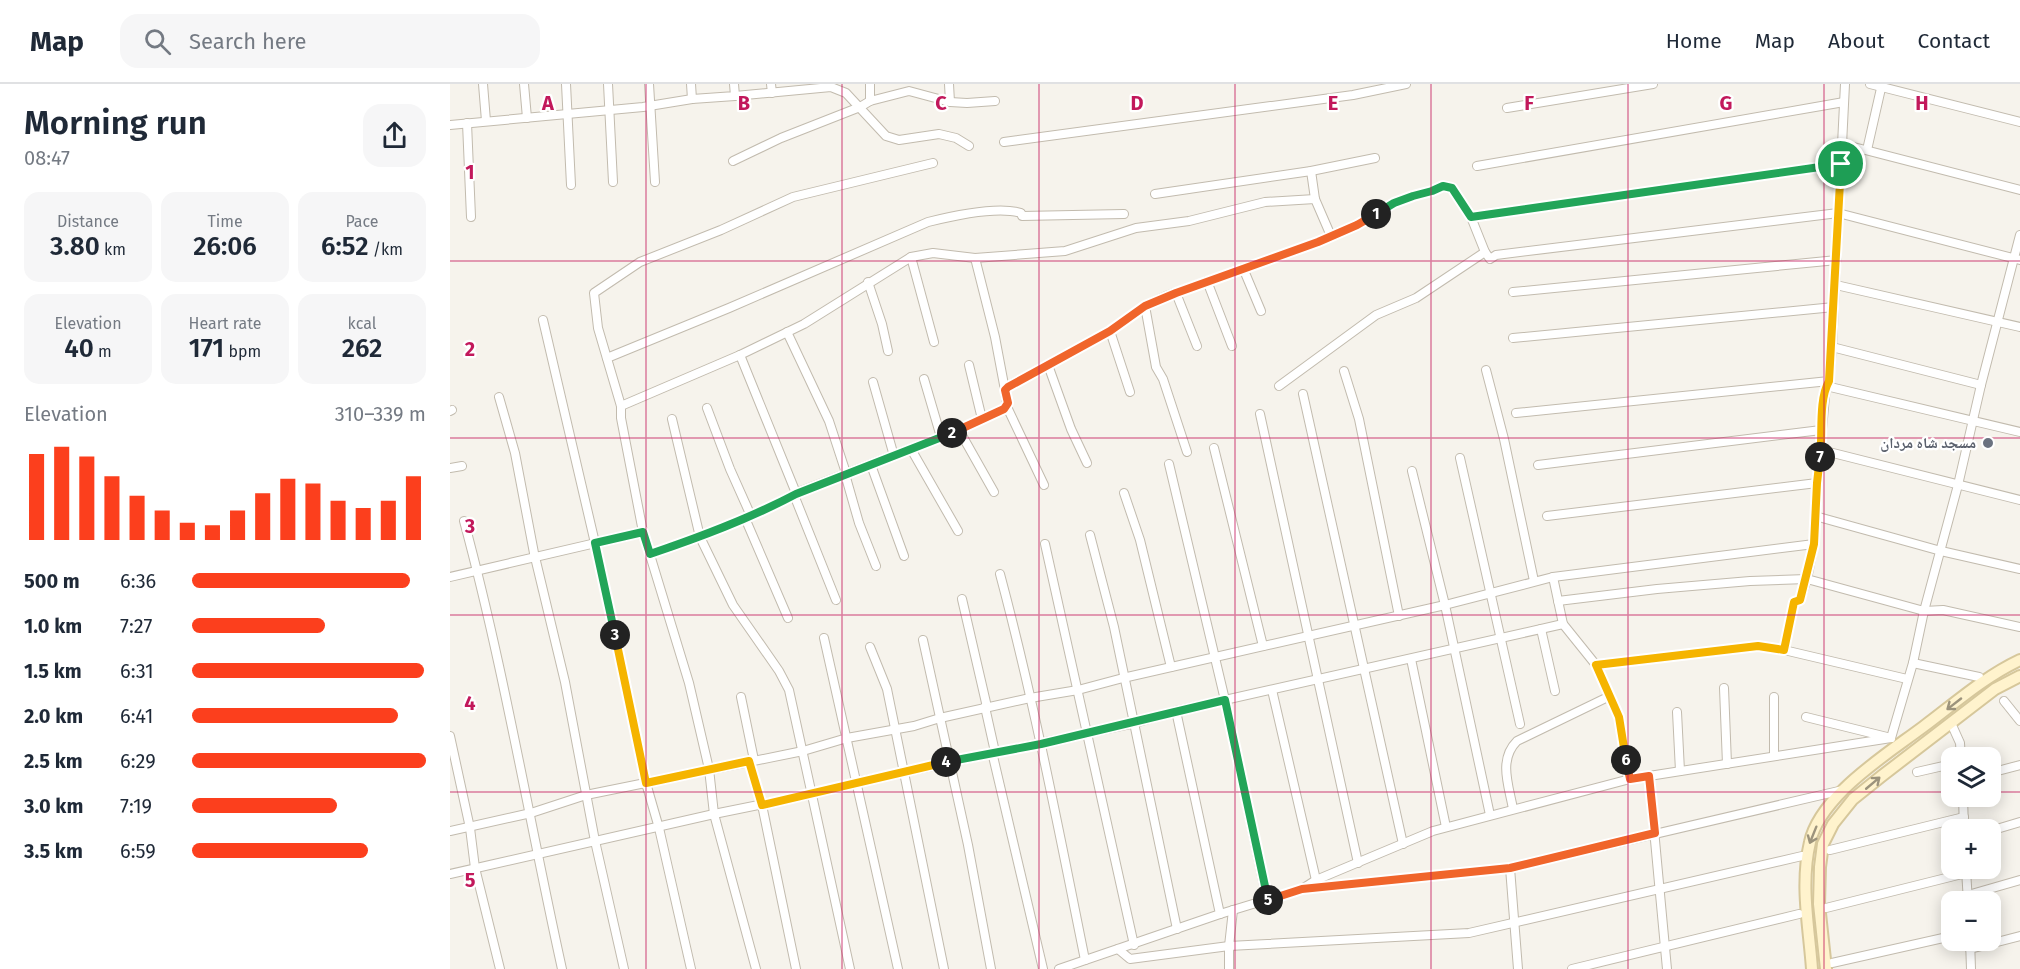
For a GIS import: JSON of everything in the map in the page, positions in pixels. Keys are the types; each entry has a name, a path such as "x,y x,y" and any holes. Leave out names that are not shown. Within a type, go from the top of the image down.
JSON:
{"main road":[{"path":"1812,969 1805,904 1806,865 1810,840 1821,817 1844,789 1903,742 1988,677 2020,660"},
{"path":"1829,966 1819,904 1820,867 1823,844 1833,824 1861,793 1995,689 2020,676"}],"street":[{"path":"483,84 486,121"},
{"path":"524,84 527,118"},
{"path":"566,84 571,185"},
{"path":"608,84 613,183"},
{"path":"649,84 655,183"},
{"path":"691,84 692,99"},
{"path":"734,84 735,96"},
{"path":"771,84 772,93"},
{"path":"870,84 870,101"},
{"path":"949,84 950,102"},
{"path":"1004,142 1353,95 1406,84"},
{"path":"1507,108 1653,84"},
{"path":"1784,650 1794,602 1800,600 1814,544 1821,430 1832,347 1845,84"},
{"path":"1870,84 2020,122"},
{"path":"1866,150 1881,85"},
{"path":"450,126 643,107 692,99 772,93 812,86 831,86 846,93 886,136 908,140 939,134 956,138 969,146"},
{"path":"733,161 781,138 870,101 909,88 950,102 995,101"},
{"path":"1477,166 1844,102"},
{"path":"467,123 471,217"},
{"path":"1842,144 2020,190"},
{"path":"1155,194 1311,171 1375,158"},
{"path":"756,969 714,814 709,769 679,645 643,532 621,418 621,406 598,328 594,293 640,262 721,230 793,197 933,163"},
{"path":"1471,217 1841,164"},
{"path":"1311,171 1315,199 1331,236"},
{"path":"1005,390 1110,331 1145,306 1331,236 1357,225 1394,203 1443,186 1452,188 1471,217 1490,259 1496,255 1838,213 2017,260"},
{"path":"621,406 740,355 804,324 911,257 933,252 975,258 1065,251 1136,228 1189,221 1265,202 1315,199"},
{"path":"607,358 928,222 957,215 1003,211 1016,211 1022,213 1022,216 1124,214"},
{"path":"1891,738 1958,485 1981,385 2017,260 2020,235"},
{"path":"1278,386 1376,315 1416,298 1485,252"},
{"path":"911,257 934,342"},
{"path":"975,258 995,338 1007,407 1044,486"},
{"path":"1513,292 1837,260"},
{"path":"1243,268 1261,311"},
{"path":"1207,281 1232,346"},
{"path":"868,282 888,351"},
{"path":"1836,285 2020,327"},
{"path":"1176,293 1197,346"},
{"path":"1145,306 1156,367 1164,382 1187,452"},
{"path":"1513,338 1834,307"},
{"path":"543,320 595,543 646,783 659,828 691,969"},
{"path":"1110,331 1130,392"},
{"path":"788,332 829,421 859,523 876,566"},
{"path":"1832,347 1981,385"},
{"path":"740,355 836,600"},
{"path":"969,365 982,419"},
{"path":"1048,365 1071,429 1087,463"},
{"path":"1486,370 1504,439 1533,581"},
{"path":"1344,371 1359,419 1400,616"},
{"path":"924,379 941,437"},
{"path":"873,382 894,456"},
{"path":"1516,413 1828,384 2020,432"},
{"path":"1303,394 1403,844"},
{"path":"500,397 515,453 535,557 565,682 595,841 624,969"},
{"path":"650,554 700,537 795,494 959,430 1007,407"},
{"path":"707,408 788,618"},
{"path":"1260,414 1358,862"},
{"path":"672,419 700,537 733,606 779,670 789,690 850,969"},
{"path":"959,430 994,492"},
{"path":"1538,465 1821,430"},
{"path":"1214,448 1263,646"},
{"path":"911,449 958,531"},
{"path":"1821,450 2020,500"},
{"path":"1460,458 1520,724"},
{"path":"1169,464 1225,700 1267,900"},
{"path":"871,465 904,556"},
{"path":"450,468 462,466"},
{"path":"1412,471 1445,606 1490,815"},
{"path":"1547,516 1817,483"},
{"path":"1124,493 1140,540 1171,667"},
{"path":"1815,516 1941,551 2020,569"},
{"path":"464,521 531,813 537,854 562,969"},
{"path":"450,577 643,532"},
{"path":"1090,535 1114,627 1177,928"},
{"path":"1045,544 1134,945"},
{"path":"450,831 531,813 586,795 803,751 847,738 896,730 986,707 1078,690 1307,635 1445,606 1552,577 1814,544"},
{"path":"1000,574 1019,644 1085,960"},
{"path":"1552,577 1563,624 1596,665 1619,717 1630,779"},
{"path":"1558,601 1668,588 1807,579 1924,611 1943,610 2020,627"},
{"path":"962,599 986,707 993,752 1043,969"},
{"path":"450,874 993,752 1135,723 1176,711 1563,624"},
{"path":"1541,629 1555,691"},
{"path":"824,638 898,969"},
{"path":"923,640 968,845 991,969"},
{"path":"1596,665 1758,646 1907,679"},
{"path":"870,647 887,689 944,969"},
{"path":"1411,659 1446,827"},
{"path":"1912,663 1978,677"},
{"path":"1724,687 1726,764"},
{"path":"1272,690 1316,880"},
{"path":"1513,809 1506,771 1509,749 1517,741 1610,696"},
{"path":"741,697 752,761 796,969"},
{"path":"1774,697 1774,756"},
{"path":"2004,701 2020,721"},
{"path":"1176,711 1220,914"},
{"path":"1677,712 1680,771"},
{"path":"1806,717 1903,742"},
{"path":"1951,723 1960,747"},
{"path":"450,736 470,828 475,868 500,969"},
{"path":"1302,889 1316,880 1446,827 1630,779 1891,738"},
{"path":"2001,770 2020,765"},
{"path":"1917,772 1941,767"},
{"path":"1649,776 1667,969"},
{"path":"1059,969 1134,945 1177,928 1302,889 1510,868 1844,789"},
{"path":"1830,850 1964,817 1964,807"},
{"path":"2001,828 2020,822"},
{"path":"1118,949 1130,959 1228,946 1469,933 1802,856"},
{"path":"1510,868 1518,969"},
{"path":"1826,908 1941,878"},
{"path":"1988,891 2020,880"},
{"path":"1230,969 1228,946 1233,910"},
{"path":"1572,969 1799,914"},
{"path":"2001,939 2020,936"},
{"path":"1829,966 1941,939"},
{"path":"1970,951 1971,969"}],"place":[{"name":"مسجد شاه مردان","path":"1988,443"}],"route":[{"path":"1841,164 1829,381 1826,386 1821,430 1814,544 1800,600 1794,602 1784,650 1758,646 1596,665 1619,717 1630,779 1649,776 1655,833 1510,868 1302,889 1267,900 1225,700 1135,723 1086,732 1041,744 992,752 762,805 749,761 646,783 595,543 643,532 650,554 700,537 844,474 959,430 1007,407 1005,390 1014,383 1110,331 1145,306 1266,259 1318,242 1357,225 1394,203 1443,186 1452,188 1471,217 1841,164"}]}
